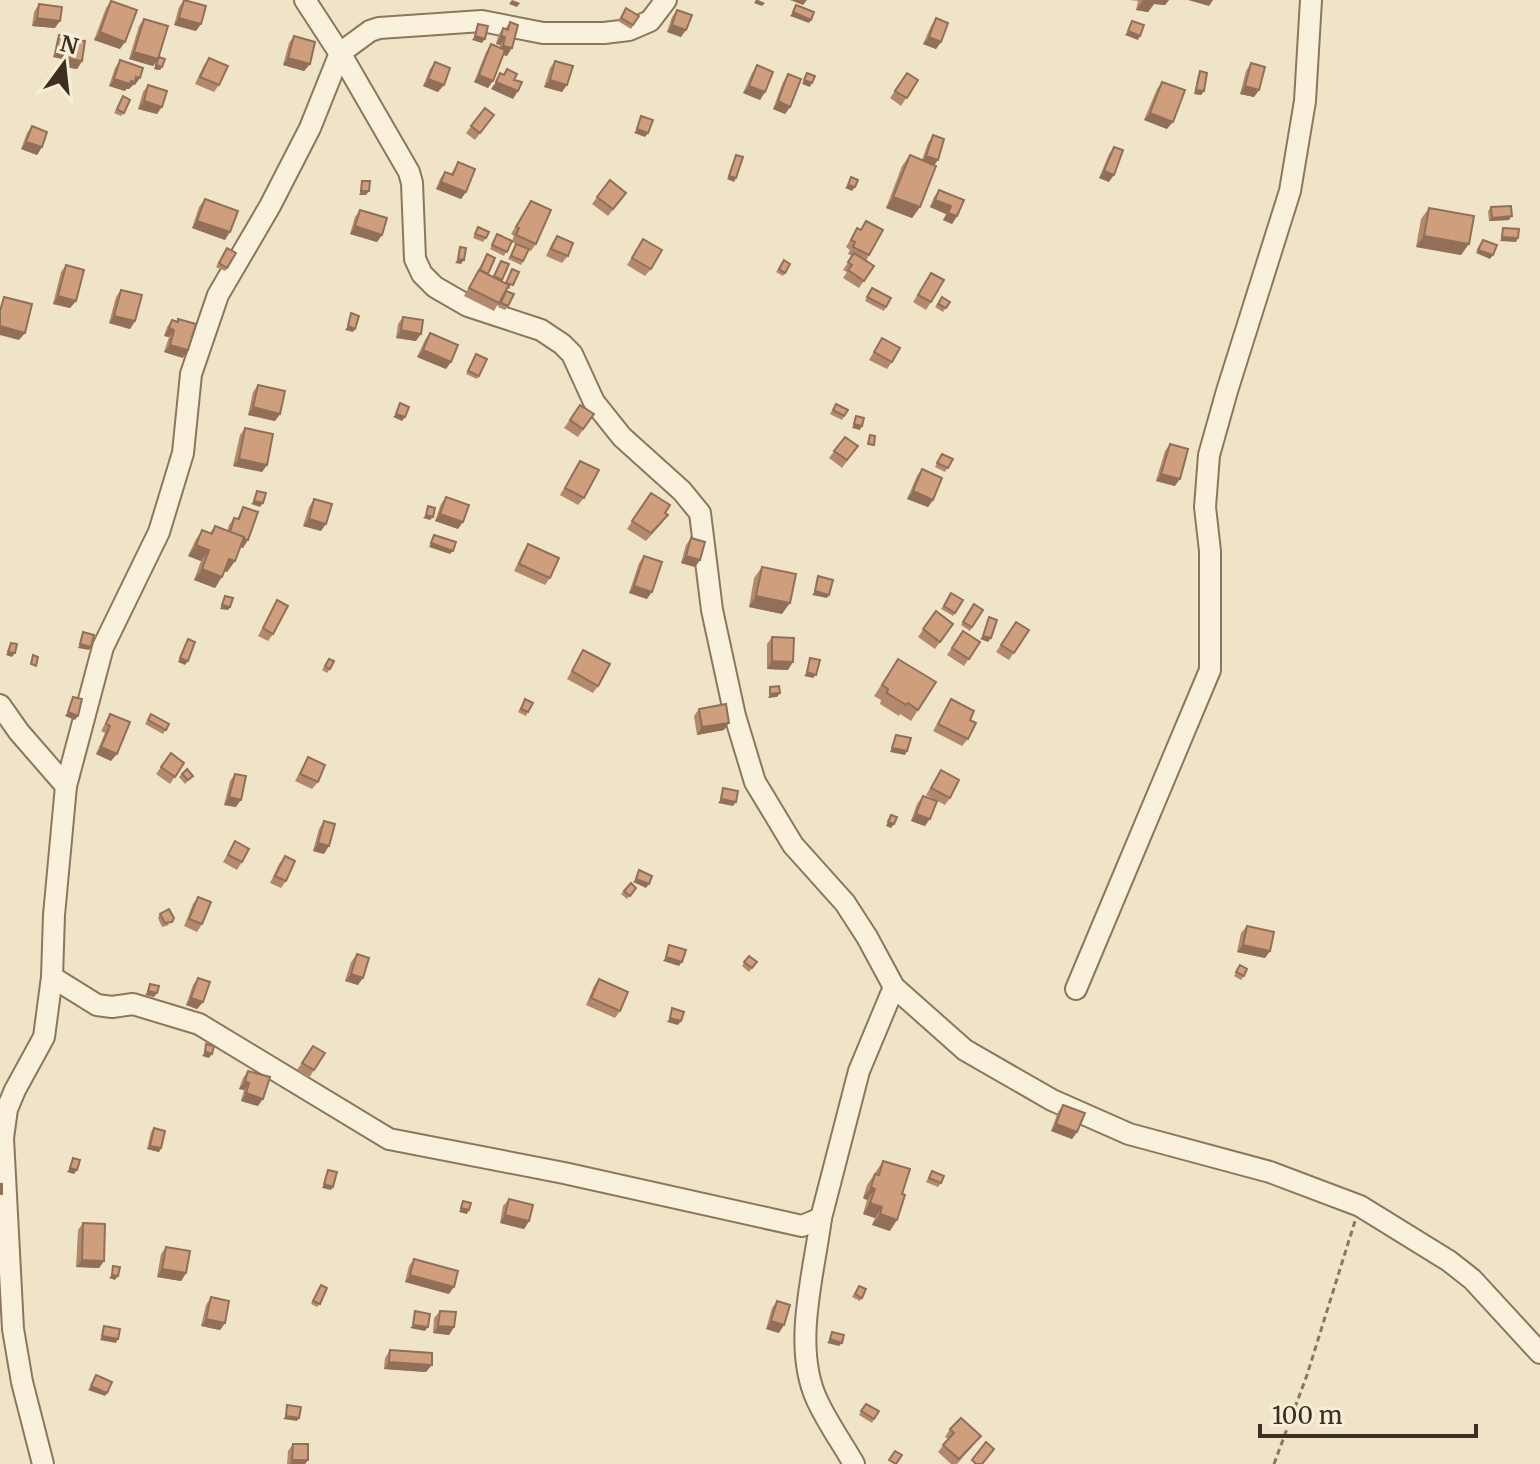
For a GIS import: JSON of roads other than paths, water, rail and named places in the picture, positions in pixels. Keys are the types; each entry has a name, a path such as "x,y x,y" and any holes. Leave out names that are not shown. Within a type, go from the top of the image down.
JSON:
{"street":[{"path":"305,0 340,53 409,172 415,259 422,274 435,287 468,306 541,330 562,344 572,354 594,402 622,437 682,491 700,513 712,610 735,716 755,782 793,845 845,903 894,987 965,1050 1052,1100 1129,1134 1270,1172 1360,1206 1449,1261 1472,1279 1540,1353"},
{"path":"43,1464 22,1382 13,1329 3,1138 7,1109 44,1037 52,977 54,915 66,786 103,647 159,532 183,453 191,374 218,295 277,193 310,128 340,53 370,31 482,21 543,33 629,30 650,21 666,0"},
{"path":"1076,989 1210,670 1210,551 1205,507 1209,455 1290,191 1305,101 1311,0"},
{"path":"0,705 66,786"},
{"path":"52,977 97,1005 112,1007 133,1004 199,1024 389,1139 564,1173 802,1226 821,1218"},
{"path":"854,1464 816,1398 807,1358 808,1300 821,1218 859,1071 894,987"}]}
